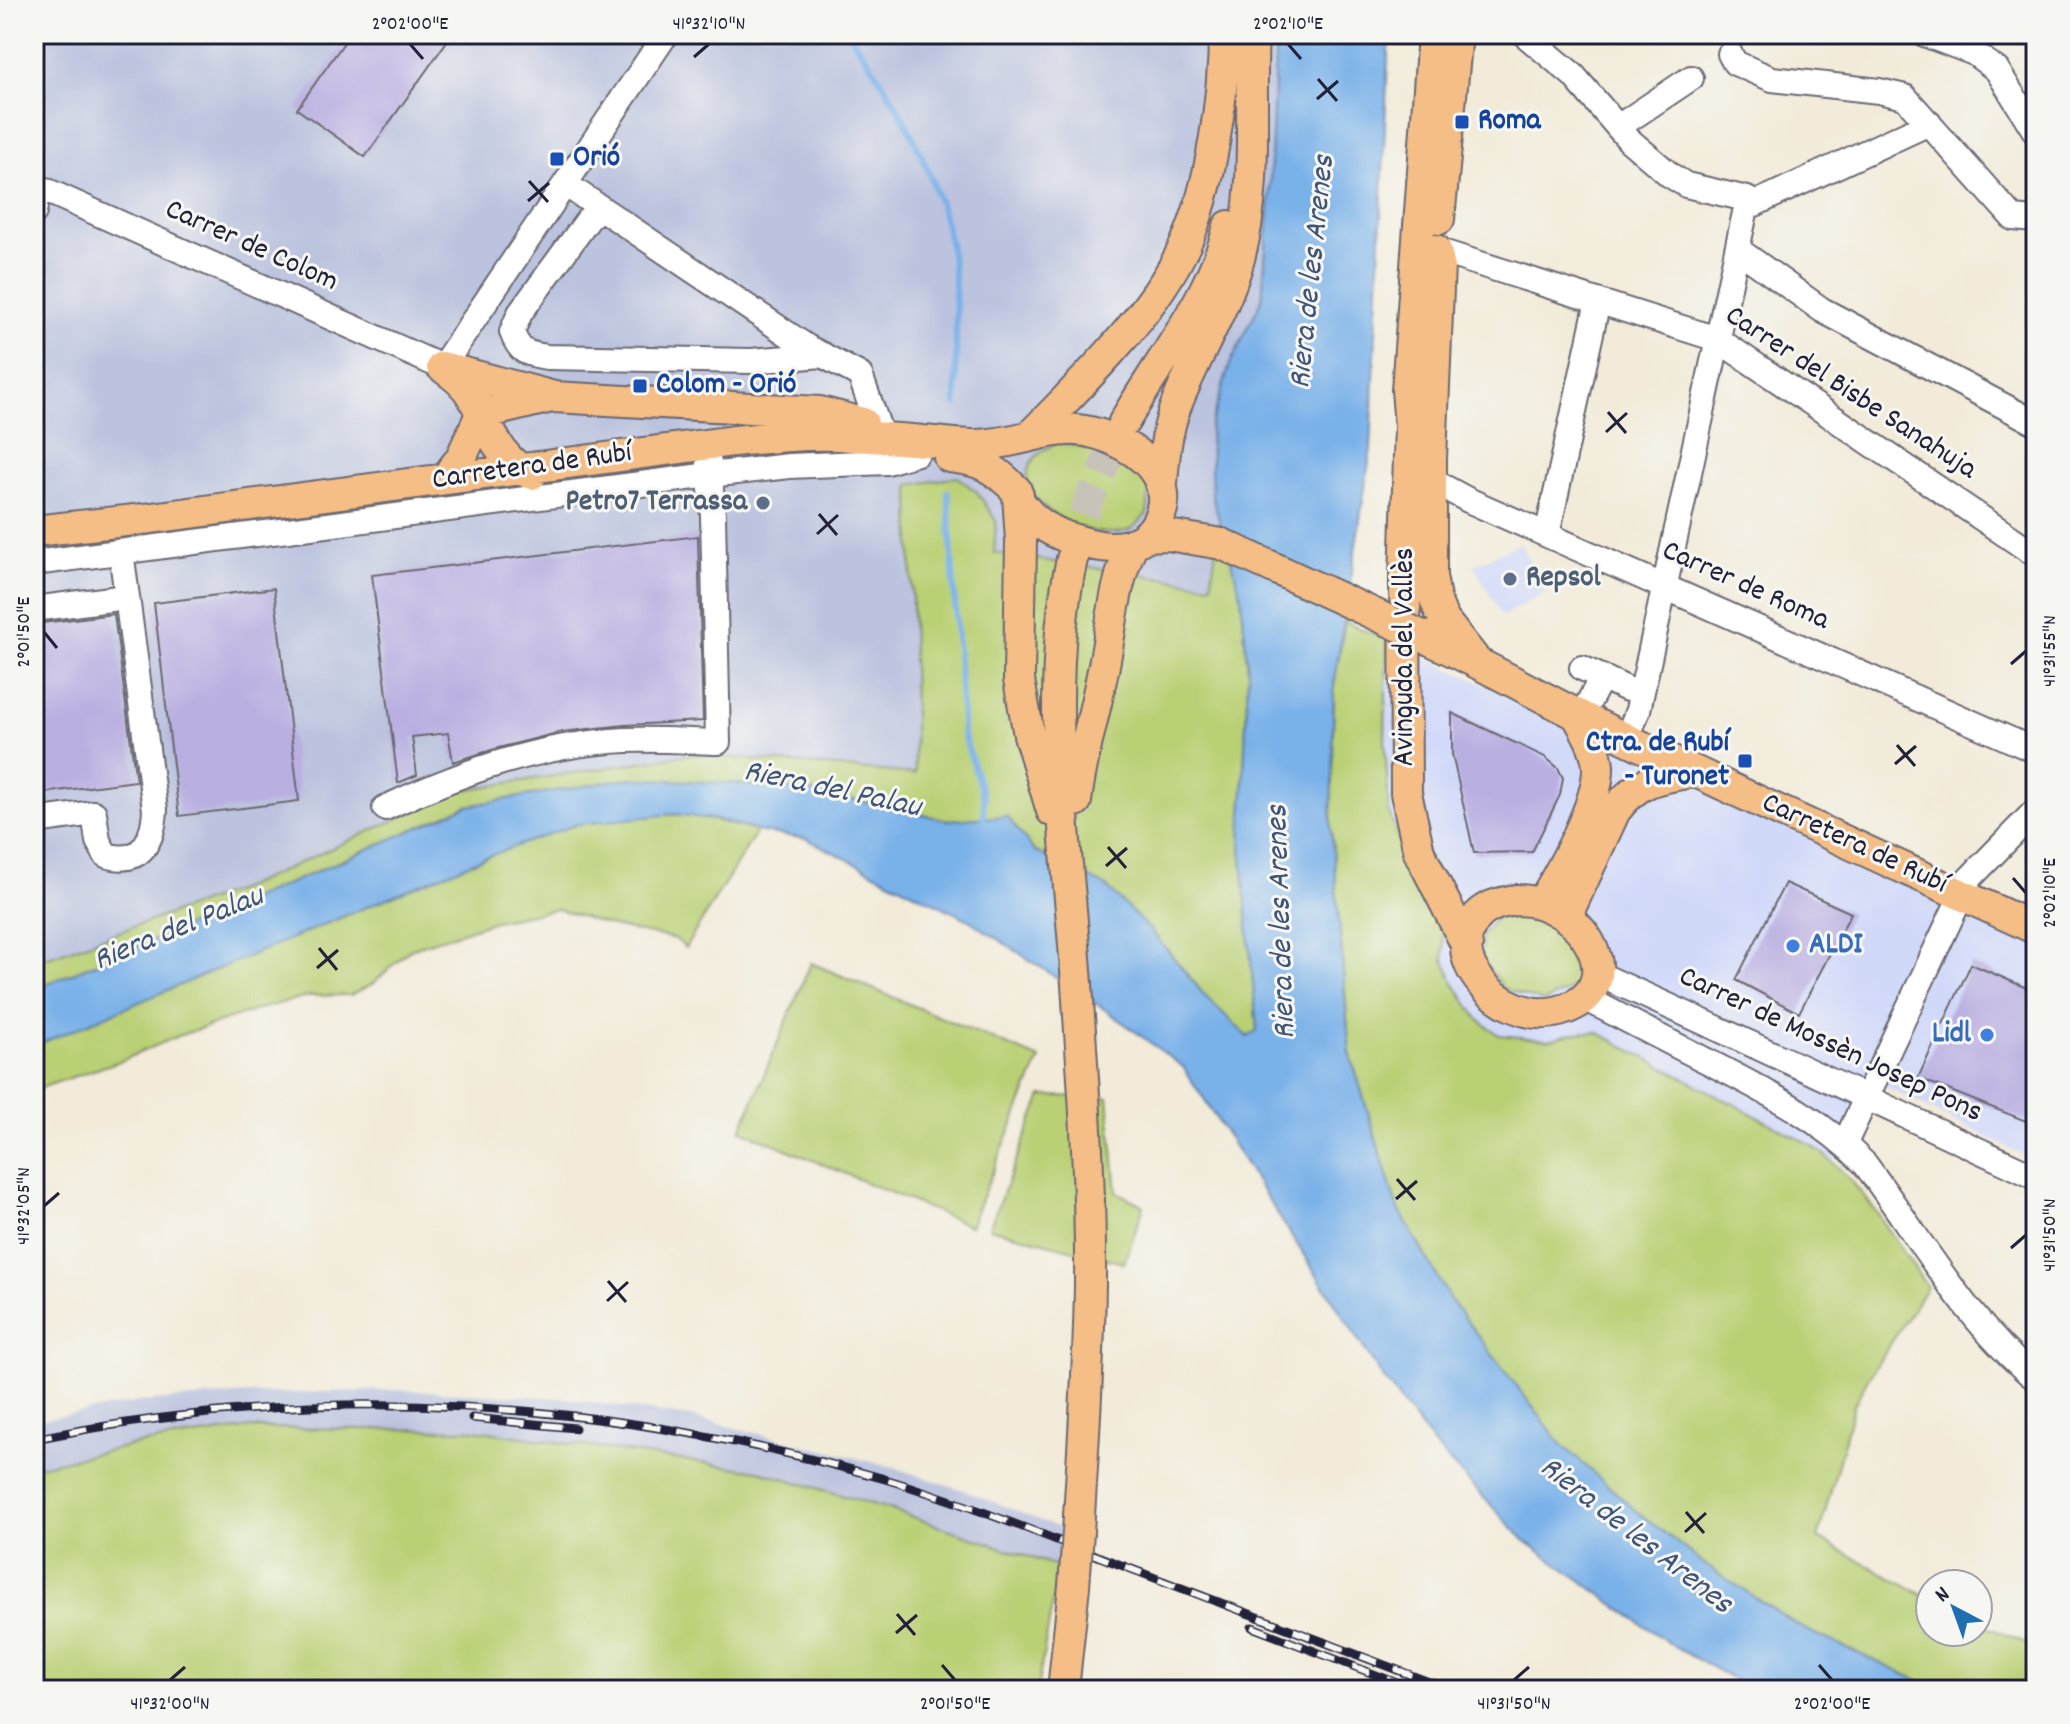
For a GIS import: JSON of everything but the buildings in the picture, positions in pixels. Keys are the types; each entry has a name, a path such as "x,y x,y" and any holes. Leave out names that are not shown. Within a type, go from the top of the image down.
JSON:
{"main road":[{"name":"Avinguda del Vallès","path":"1433,34 1407,390 1410,426 1405,579 1405,780 1411,825 1419,852 1467,946"},
{"name":"Avinguda del Vallès","path":"1410,426 1429,267 1436,250 1457,34"},
{"path":"1124,422 1180,335 1210,278 1228,230 1238,183 1238,46"},
{"path":"1061,772 1029,735 1019,680 1018,495 1014,478 1031,440 1135,321 1185,245 1207,178 1238,46"},
{"path":"1061,772 1102,677 1122,567 1160,516 1165,447 1174,411 1221,312 1245,234 1252,163 1238,46"},
{"name":"Avinguda del Vallès","path":"1436,250 1439,264 1431,476 1431,576 1443,619 1489,667"},
{"path":"442,367 554,397 820,412 878,426 918,447"},
{"path":"442,367 461,382 508,459 521,470 540,474 617,469 634,471"},
{"path":"481,414 554,397"},
{"path":"445,479 461,458 481,414"},
{"path":"1031,440 1062,428 1096,433 1113,440 1150,464 1163,489 1186,520 1222,544"},
{"name":"Carretera de Rubí","path":"34,531 792,436 833,435 918,447 975,460 988,466 1018,495"},
{"name":"Carretera de Rubí","path":"34,550 556,484 634,471 709,469 810,453 1031,440"},
{"path":"1018,495 1032,517 1057,533 1094,545 1110,547 1168,535 1222,544"},
{"name":"Carretera de Rubí","path":"1222,544 1489,667 1582,697 1695,772 1965,887 2036,910"},
{"path":"1063,1690 1078,1532 1090,1283 1086,1122 1061,772 1059,661 1072,559"},
{"path":"1554,909 1596,785 1598,766 1582,697"},
{"name":"Carretera de Rubí","path":"1582,697 1617,723 1633,723 1965,887 2036,929"},
{"path":"1554,909 1623,801 1645,782 1695,772"},
{"path":"1435,882 1462,898 1496,904 1516,900 1554,909 1577,924 1588,941 1591,986 1558,1012 1540,1014 1507,1006 1493,997 1478,981 1467,946 1468,934 1476,918 1496,904"}],"street":[{"path":"442,367 666,34"},
{"path":"1524,34 1573,75 1629,140 1686,185 1747,199 1666,586 1633,723"},
{"path":"1924,34 1974,53 1997,70 2036,133"},
{"path":"1730,54 1735,63 1772,79 1879,91 1905,97 2013,218 2036,220"},
{"path":"1618,127 1691,78"},
{"path":"1746,208 1929,123"},
{"path":"565,184 823,355 860,375 878,426"},
{"path":"34,212 36,186"},
{"name":"Carrer de Colom","path":"36,186 442,367"},
{"path":"598,206 520,313 512,332 517,346 525,353 547,357 751,361 823,355"},
{"path":"1737,249 1822,310 2036,423"},
{"name":"Carrer del Bisbe Sanahuja","path":"1436,250 1717,339 2036,555"},
{"path":"1547,535 1598,301"},
{"path":"34,563 709,469 718,742 626,740 546,751 466,773 385,808"},
{"name":"Carrer de Roma","path":"1431,476 1442,486 1468,500 2036,751"},
{"path":"34,821 94,813 98,841 106,855 121,860 138,854 154,835 155,810 121,551"},
{"path":"34,609 126,597"},
{"path":"1582,697 1627,689"},
{"path":"1845,1143 1965,887 2036,810"},
{"path":"1591,986 1775,1096 1845,1143 1865,1164 1973,1314 2036,1379"},
{"name":"Carrer de Mossèn Josep Pons","path":"1591,986 1800,1065 2036,1177"}],"shaded area":[{"path":"34,34 1276,34 1262,299 1230,364 1212,495 1220,519 1212,585 994,553 977,492 957,477 910,485 915,774 691,754 246,887 34,962"},
{"name":"Repsol","path":"1520,543 1545,593 1502,616 1474,565"},
{"path":"1387,640 2036,938 2036,1161 1882,1085 1834,1161 1788,1132 1597,1032 1574,1033 1548,1040 1528,1039 1499,1035 1478,1019 1454,983 1444,960 1443,929 1412,879 1389,812 1385,743"},
{"path":"401,1390 562,1398 691,1417 892,1467 963,1490 1062,1529 1059,1567 889,1509 759,1471 474,1430 252,1428 144,1443 34,1467 34,1421 139,1402 250,1394"}],"green space":[{"path":"1057,443 1108,455 1130,468 1149,487 1147,514 1129,530 1108,533 1085,529 1063,520 1044,507 1031,491 1027,474 1035,458"},
{"path":"957,477 977,492 996,521 994,553 1211,585 1220,519 1241,595 1248,672 1241,847 1257,1031 1248,1037 1206,997 1153,933 1106,886 1034,851 1007,817 947,820 821,793 728,783 467,806 34,989 34,962 246,887 459,791 691,754 915,774 910,485"},
{"path":"1345,622 1387,640 1385,743 1389,812 1412,879 1443,929 1444,960 1454,983 1478,1019 1499,1035 1548,1040 1574,1033 1597,1032 1813,1146 1847,1176 1889,1230 1927,1287 1854,1405 1818,1538 1914,1590 1914,1648 1994,1648 1994,1630 2036,1647 2036,1690 1939,1690 1802,1628 1708,1567 1634,1509 1561,1445 1449,1298 1396,1204 1350,1053 1331,827 1334,686"},
{"path":"659,814 690,815 757,831 685,948 676,939 615,927 557,909 495,921 410,949 374,983 351,995 310,996 262,1008 34,1090 34,1046 483,858 563,828 595,820"},
{"path":"1520,912 1557,925 1585,957 1583,983 1544,1002 1504,989 1481,957 1482,935 1496,918"},
{"path":"811,963 1040,1059 970,1226 741,1130"},
{"path":"1042,1096 1108,1097 1117,1192 1144,1206 1124,1263 989,1228"},
{"path":"252,1428 474,1430 759,1471 889,1509 1059,1567 1037,1690 34,1690 34,1467 144,1443"}],"water":[{"path":"1276,34 1389,34 1371,449 1334,685 1331,827 1350,1053 1396,1204 1449,1298 1562,1445 1634,1509 1708,1567 1802,1628 1939,1690 1754,1690 1676,1648 1524,1540 1433,1444 1381,1375 1183,1067 1110,1013 969,920 807,839 757,831 725,821 675,814 578,824 483,858 34,1046 34,989 467,806 630,778 728,783 821,793 947,820 1007,816 1034,851 1106,886 1153,933 1206,997 1248,1037 1257,1030 1241,846 1248,672 1241,595 1212,495 1210,428 1230,364 1262,299"}],"waterway":[{"path":"849,34 880,78 907,125 929,174 946,225 955,292 956,404"},
{"path":"948,492 963,733 984,799 983,824"}],"tunnel":[{"path":"1072,559 1087,504 1124,422"}],"railway":[{"path":"34,1439 142,1421 249,1409 356,1405 462,1407 568,1415 674,1430 779,1452 914,1488 1450,1690"},
{"path":"472,1418 575,1428"},
{"path":"1252,1627 1415,1690"}],"place":[{"name":"Roma","path":"1462,122"},
{"name":"Orió","path":"557,159"},
{"name":"Colom - Orió","path":"640,386"},
{"name":"Petro7 Terrassa","path":"763,503"},
{"name":"Repsol","path":"1510,579"},
{"name":"Ctra. de Rubí - Turonet","path":"1745,761"},
{"name":"ALDI","path":"1793,946"},
{"name":"Lidl","path":"1987,1035"}],"water label":[{"name":"Riera de les Arenes","path":"1314,272"},
{"name":"Riera del Palau","path":"832,791"},
{"name":"Riera de les Arenes","path":"1283,922"},
{"name":"Riera del Palau","path":"179,930"},
{"name":"Riera de les Arenes","path":"1635,1537"}]}
